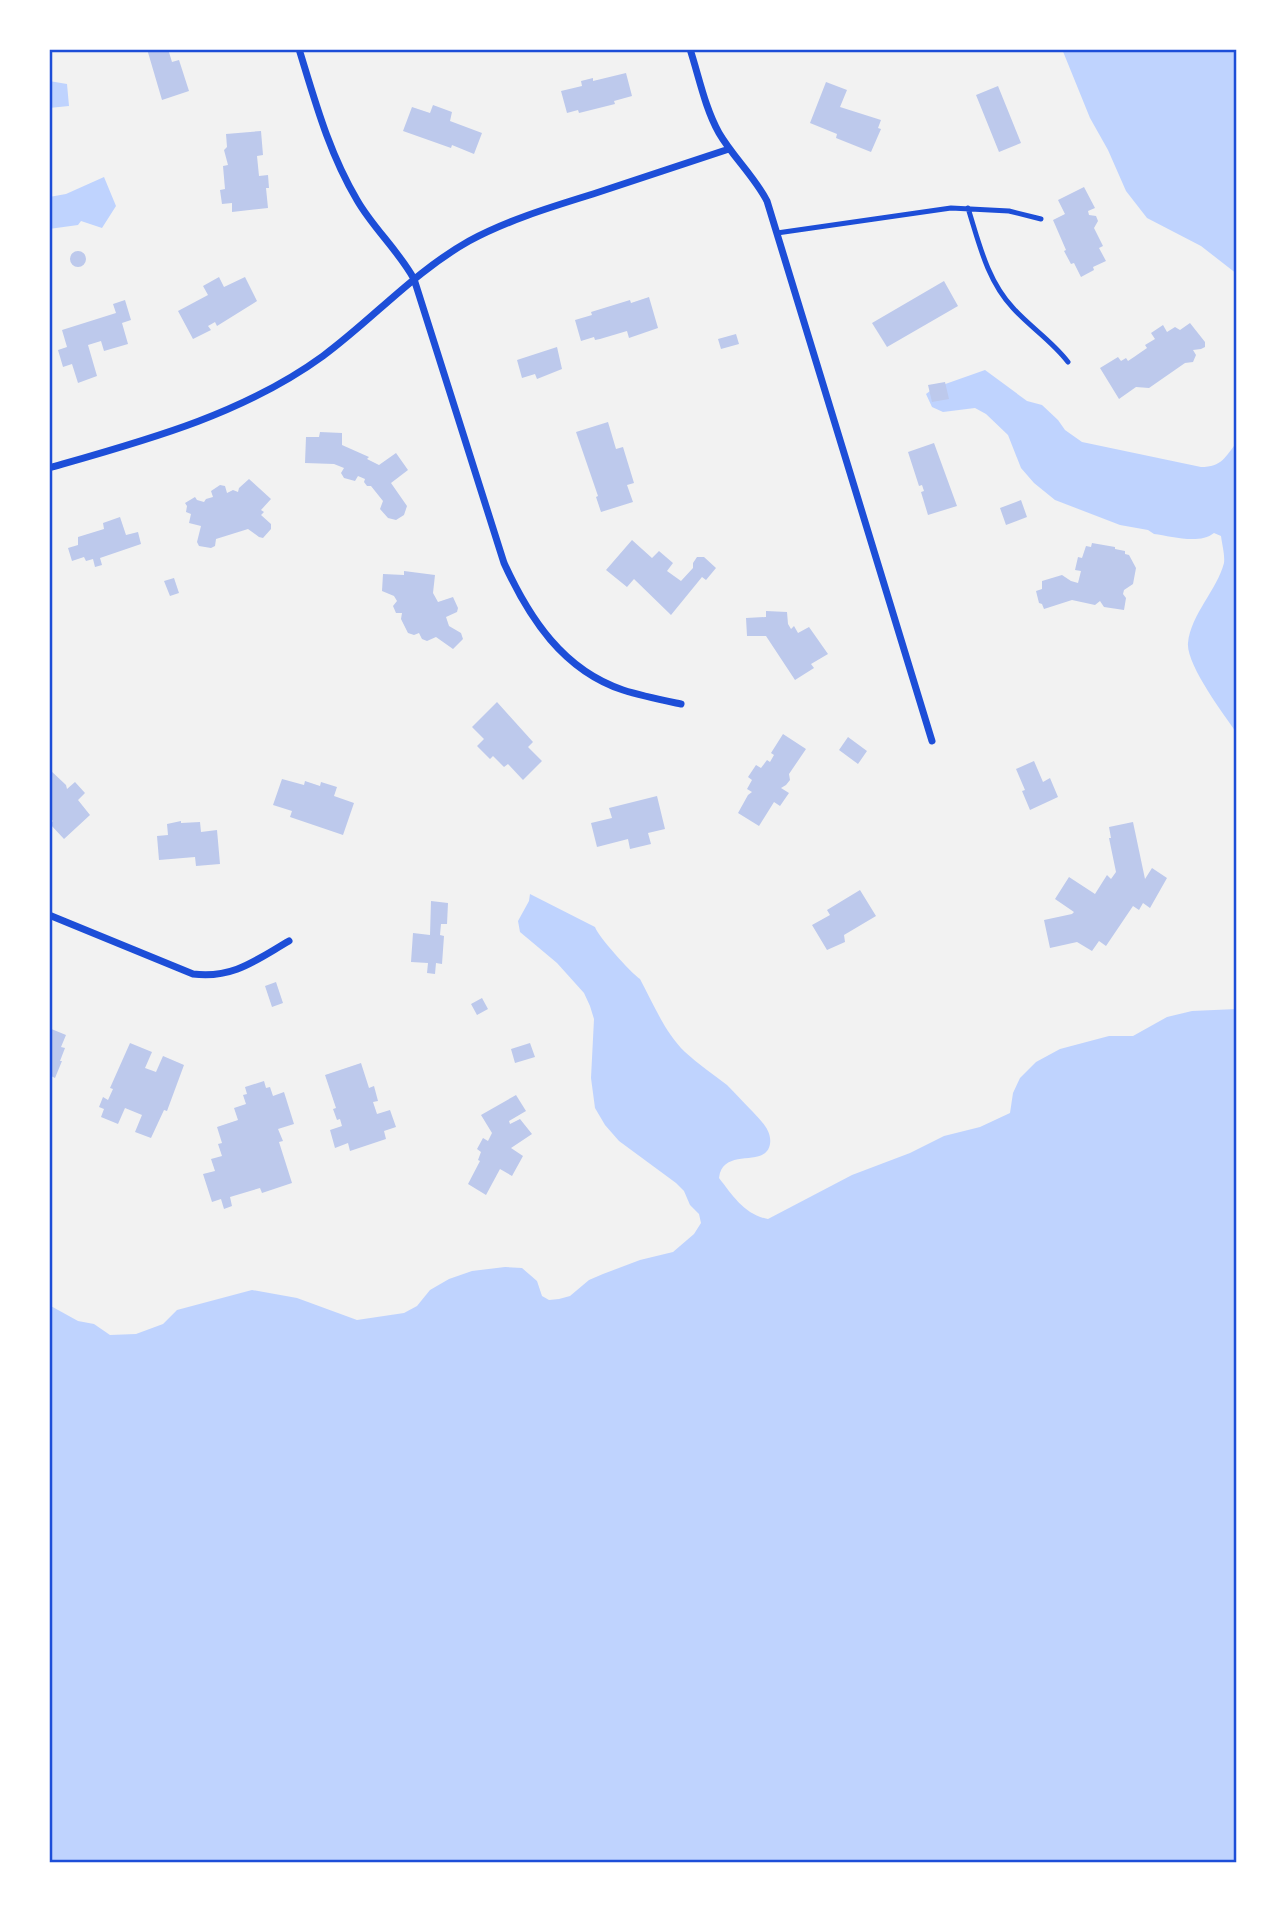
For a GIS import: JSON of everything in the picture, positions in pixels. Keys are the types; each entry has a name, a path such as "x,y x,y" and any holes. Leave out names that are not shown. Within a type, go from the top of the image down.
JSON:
{"street":[{"path":"299,49 326,136 340,171 359,204 404,261 414,279 504,563 534,620 574,664 597,678 622,689 681,704"},
{"path":"690,49 708,108 718,130 729,149 757,182 767,201 932,741"},
{"path":"49,468 176,430 260,395 324,356 436,262 506,223 729,149"},
{"path":"49,915 193,974 210,976 230,973 289,941"}],"lane":[{"path":"777,233 951,208 1009,211 1041,219"},
{"path":"968,208 986,265 996,285 1011,306 1058,349 1068,362"}],"water":[{"path":"1062,49 1237,49 1237,274 1201,246 1147,218 1126,191 1090,118"},
{"path":"49,81 67,84 69,106 49,108"},
{"path":"104,177 116,206 102,228 81,221 78,225 49,229 49,197 66,194"},
{"path":"985,370 1027,401 1042,405 1065,430 1082,442 1208,467 1226,457 1237,442 1237,733 1199,676 1188,643 1194,622 1221,573 1224,553 1221,536 1214,533 1208,537 1193,539 1154,534 1148,530 1120,525 1055,500 1021,468 1008,435 986,414 975,408 943,412 932,407 926,394 934,388"},
{"path":"530,894 595,927 615,954 640,979 671,1036 695,1061 727,1085 765,1126 770,1139 767,1151 728,1163 722,1168 719,1178 746,1209 768,1219 852,1175 910,1153 944,1136 980,1127 1010,1113 1013,1093 1020,1078 1036,1062 1060,1049 1109,1036 1133,1036 1167,1017 1192,1011 1237,1009 1237,1863 49,1863 49,1305 78,1321 94,1324 110,1335 136,1334 163,1324 177,1310 252,1290 297,1298 357,1320 404,1313 417,1306 430,1290 449,1279 472,1271 505,1267 522,1268 537,1281 542,1296 549,1300 559,1299 570,1296 589,1280 603,1274 640,1260 673,1252 694,1234 701,1223 699,1214 690,1205 684,1191 619,1141 595,1108 591,1078 594,1019 584,993 557,963 520,932 518,921"}],"building":[{"path":"147,49 168,49 172,62 179,60 189,91 162,100"},
{"path":"626,73 632,96 614,101 615,104 579,113 578,110 567,113 561,91 582,86 581,81 593,78 593,81"},
{"path":"826,82 847,90 840,107 881,120 878,128 881,129 871,152 836,138 837,134 810,123"},
{"path":"998,86 1021,143 999,152 976,95"},
{"path":"433,105 452,112 450,121 482,133 474,154 403,131 412,107 430,113"},
{"path":"261,131 263,155 257,156 259,176 268,175 268,208 232,212 232,203 222,204 220,190 225,189 223,166 228,165 224,150 227,147 226,134"},
{"path":"1084,187 1095,208 1088,211 1089,215 1096,216 1098,221 1094,228 1103,246 1099,248 1106,261 1081,277 1064,251 1066,250 1053,220 1065,214 1058,200"},
{"path":"78,251 86,259 78,267 70,259"},
{"path":"219,277 224,287 245,277 257,301 217,326 215,322 208,326 211,330 193,339 178,311 208,295 203,286"},
{"path":"944,281 958,306 887,347 872,323"},
{"path":"649,297 658,328 629,338 627,331 581,341 575,320 592,315 591,312"},
{"path":"125,300 131,320 122,323 128,344 104,351 101,341 88,345 97,376 78,383 72,364 63,367 58,350 67,347 62,330 116,313 113,304"},
{"path":"1190,323 1205,342 1205,347 1193,350 1196,355 1193,362 1185,363 1149,388 1136,387 1119,399 1100,368 1118,357 1121,361 1126,358 1128,361 1134,357 1147,348 1145,345 1155,339 1151,333 1163,325 1167,332 1175,327 1180,330"},
{"path":"736,334 739,344 721,349 718,339"},
{"path":"557,347 562,369 537,379 535,374 522,378 517,360"},
{"path":"945,382 949,399 932,402 928,385"},
{"path":"608,422 616,449 623,447 634,483 627,485 633,502 601,512 576,432"},
{"path":"320,432 342,433 342,445 369,457 367,459 379,465 396,453 408,470 391,483 407,506 404,515 396,520 388,518 380,509 383,501 371,486 367,486 365,479 358,476 355,481 344,478 341,473 344,468 334,464 305,463 306,437 319,437"},
{"path":"934,443 957,506 928,515 921,492 924,491 922,485 919,486 908,452"},
{"path":"249,479 271,499 261,510 264,512 261,515 271,524 271,529 263,538 248,529 216,539 215,546 211,548 199,546 197,542 201,526 189,523 191,514 186,512 185,503 195,497 204,502 213,497 211,491 220,485 225,486 227,493 233,490 238,492"},
{"path":"1021,500 1027,517 1006,525 1000,508"},
{"path":"120,517 126,535 138,532 141,544 100,558 102,565 95,567 93,559 86,561 84,557 72,561 68,548 78,545 78,537 104,529 103,523"},
{"path":"632,540 652,558 659,551 673,563 667,571 681,581 693,568 697,557 704,557 716,568 706,580 702,577 671,615 634,579 627,587 606,570"},
{"path":"1092,543 1125,551 1136,568 1133,584 1124,590 1124,610 1104,607 1100,601 1095,605 1072,600 1044,609 1039,603 1036,591 1042,589 1042,581 1062,575 1078,583 1081,571 1075,570 1078,557 1082,558 1086,546 1091,547"},
{"path":"404,571 435,575 433,593 438,602 453,597 457,612 446,617 449,626 461,633 463,639 453,649 436,637 427,641 422,639 419,633 408,633 401,619 402,613 396,613 393,606 397,601 394,596 382,591 383,574 404,575"},
{"path":"174,578 179,593 170,596 164,581"},
{"path":"766,611 787,612 788,624 791,629 794,626 798,633 809,627 828,654 811,664 814,668 795,680 766,636 747,636 746,618 766,617"},
{"path":"497,702 533,742 528,747 542,761 523,780 508,764 504,767 493,756 490,759 477,746 484,739 472,727"},
{"path":"783,734 806,749 789,774 790,780 781,788 789,793 780,806 774,802 759,826 738,813 752,792 747,789 752,780 748,777 756,765 761,768 767,760 770,762 774,755 771,753"},
{"path":"848,737 867,751 858,764 839,750"},
{"path":"1034,761 1043,782 1050,778 1058,797 1030,810 1016,769"},
{"path":"49,769 67,789 75,782 85,793 78,800 90,815 64,839 50,824 53,821 49,817"},
{"path":"282,779 304,785 305,781 320,786 321,782 337,787 334,796 354,803 343,835 290,817 292,811 273,805"},
{"path":"657,796 665,829 648,833 651,844 630,849 628,839 597,847 591,823 612,818 609,808"},
{"path":"181,821 200,822 201,832 217,830 220,864 196,866 195,857 159,860 157,836 168,835 167,824"},
{"path":"1133,822 1145,879 1152,868 1167,878 1150,908 1143,903 1139,910 1133,906 1106,946 1099,941 1092,951 1077,942 1050,948 1044,920 1074,912 1055,899 1069,877 1095,894 1107,875 1111,879 1116,872 1109,827"},
{"path":"860,890 876,916 844,935 845,942 827,950 812,925 830,915 827,910"},
{"path":"431,901 448,903 447,924 441,924 440,935 444,936 442,964 436,963 435,974 427,973 428,963 411,962 413,933 430,935"},
{"path":"276,982 283,1003 272,1007 265,986"},
{"path":"482,998 488,1009 477,1015 471,1004"},
{"path":"49,1028 66,1035 61,1047 65,1048 62,1061 55,1078 49,1075"},
{"path":"130,1043 152,1052 145,1068 156,1072 163,1056 184,1065 167,1111 164,1110 151,1138 135,1132 142,1115 125,1108 118,1124 101,1117 104,1109 99,1107 103,1097 108,1100 113,1089 110,1088"},
{"path":"530,1043 535,1057 515,1063 511,1049"},
{"path":"361,1063 369,1088 374,1086 378,1101 373,1102 377,1114 390,1110 396,1127 384,1131 386,1139 350,1151 348,1143 335,1148 330,1130 342,1126 333,1109 336,1108 325,1075"},
{"path":"264,1081 273,1096 284,1092 294,1124 278,1129 283,1141 279,1142 292,1183 262,1193 260,1188 230,1197 232,1206 224,1209 221,1199 212,1202 203,1174 215,1171 211,1159 222,1156 218,1144 222,1143 217,1127 238,1120 234,1108 246,1104 243,1095 247,1094 245,1087"},
{"path":"516,1095 526,1111 509,1121 510,1124 520,1119 532,1134 511,1148 523,1156 512,1176 500,1169 486,1195 468,1184 480,1161 481,1152 477,1149 483,1138 488,1141 492,1133 481,1115"}]}
